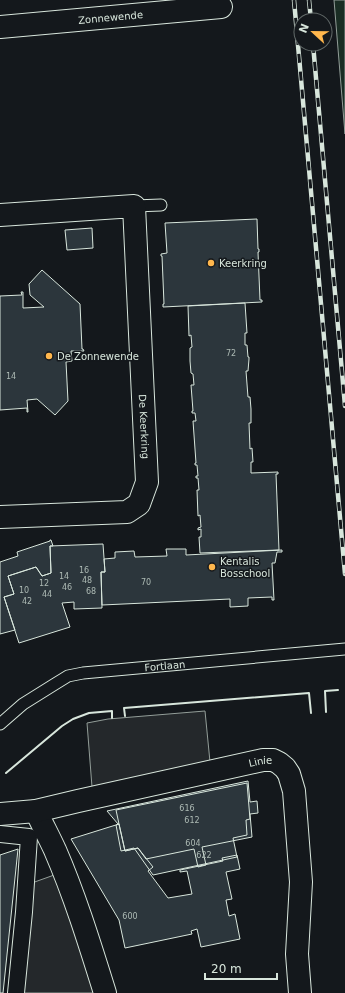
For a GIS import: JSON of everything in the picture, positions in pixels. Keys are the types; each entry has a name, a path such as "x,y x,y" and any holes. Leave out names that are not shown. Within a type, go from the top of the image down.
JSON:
{"street":[{"name":"Zonnewende","path":"0,27 221,7"},
{"path":"0,215 134,206"},
{"name":"De Keerkring","path":"0,518 127,512 139,504 147,482 134,206"},
{"name":"Linie","path":"0,814 36,812 78,801 257,761 273,760 279,763 289,774 294,791 301,882 297,954 300,993"},
{"path":"16,993 24,912 29,838 36,812"},
{"path":"36,812 55,850 66,878 105,993"},
{"path":"0,834 29,838"}],"lane":[{"path":"134,206 161,205"},
{"name":"Fortlaan","path":"0,724 23,704 68,676 83,673 345,649"}],"green space":[{"path":"334,0 345,0 345,134"}],"shaded area":[{"path":"205,711 210,762 92,787 87,723 108,719"},
{"path":"57,874 96,993 19,993 29,884"}],"building":[{"path":"257,219 260,300 262,300 262,302 163,307 161,254 167,253 165,223"},
{"path":"92,228 93,248 67,250 65,230"},
{"path":"42,270 80,304 82,349 84,351 71,351 72,361 66,362 68,401 55,415 37,399 27,400 28,412 27,408 0,410 0,296 22,295 21,292 23,292 23,308 44,307 30,295 29,284"},
{"path":"245,303 247,333 245,333 245,345 247,345 249,357 248,371 246,371 248,397 250,397 251,409 251,423 249,423 250,449 252,448 253,462 251,462 251,473 278,472 278,474 276,474 279,550 200,553 199,537 201,537 201,529 198,530 198,528 201,527 200,515 198,516 197,490 199,490 198,478 196,478 196,476 198,476 197,465 195,465 193,421 196,421 195,413 192,413 191,385 194,385 190,361 190,348 192,347 191,335 189,336 188,306"},
{"path":"50,540 53,546 50,546 51,573 42,576 36,567 8,576 14,594 4,597 15,630 0,634 0,562 18,556 17,552"},
{"path":"103,544 105,572 101,572 102,608 74,609 74,602 62,603 70,627 19,643 4,597 14,594 8,576 36,567 42,576 51,573 50,546"},
{"path":"166,549 186,549 186,555 282,550 282,552 277,552 275,563 272,563 274,600 272,600 272,597 248,598 248,606 230,607 230,599 102,605 101,572 105,572 104,559 115,558 115,552 134,551 135,557 167,556"},
{"path":"248,781 250,802 257,801 258,813 250,814 252,837 202,847 206,865 198,867 194,849 146,859 138,848 125,851 119,824 107,811"},
{"path":"247,783 250,819 246,820 247,835 233,838 237,857 153,875 134,848 121,851 116,825 119,824 116,810"},
{"path":"119,824 125,851 138,848 153,867 148,871 168,898 192,894 187,871 180,872 180,870 223,861 222,858 237,855 240,869 226,872 232,899 226,900 229,916 235,914 240,939 201,947 197,929 191,931 192,934 125,948 119,920 71,839"},
{"path":"18,849 3,993 0,993 0,855"}],"railway":[{"path":"294,0 345,574"},
{"path":"309,0 310,12"},
{"path":"314,52 345,406"}],"wall":[{"path":"326,712 325,691 338,690"},
{"path":"125,716 124,708 309,693 311,713"},
{"path":"6,773 62,726 73,719 89,713 112,711 112,718"}],"place":[{"name":"Keerkring","path":"211,263"},
{"name":"De Zonnewende","path":"49,356"},
{"name":"Kentalis Bosschool","path":"212,567"}]}
